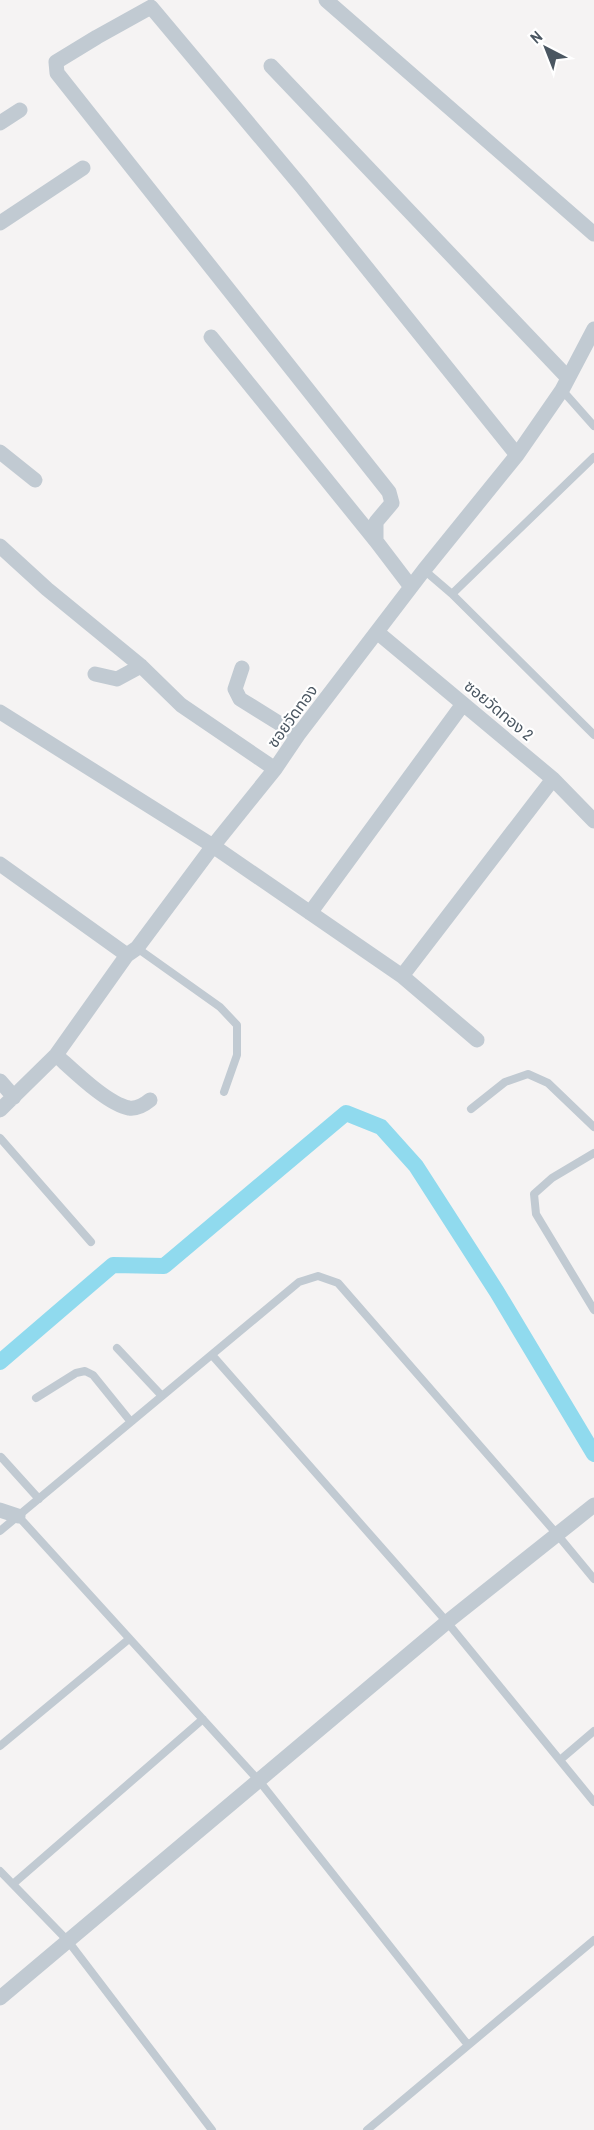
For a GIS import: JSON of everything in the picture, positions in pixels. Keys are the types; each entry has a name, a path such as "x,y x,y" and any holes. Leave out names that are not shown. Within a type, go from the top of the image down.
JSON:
{"street":[{"path":"326,0 594,234"},
{"path":"375,542 376,522 392,502 388,492 57,73 56,62 151,8 301,186 517,455"},
{"path":"271,66 565,384"},
{"path":"0,123 20,110"},
{"path":"1,221 83,168"},
{"name":"ซอยวัดทอง","path":"0,1110 56,1055 213,846 276,769 298,735 424,570 517,455 565,384 594,329"},
{"path":"211,337 411,587"},
{"path":"0,452 35,480"},
{"path":"0,546 47,589 141,666 181,705 276,769"},
{"name":"ซอยวัดทอง 2","path":"377,632 553,779 594,821"},
{"path":"95,674 117,679 141,666"},
{"path":"242,668 235,689 240,699 298,735"},
{"path":"310,912 463,704"},
{"path":"0,712 213,846 310,912 402,976 477,1040"},
{"path":"402,976 553,779"},
{"path":"0,864 132,952"},
{"path":"56,1055 116,1104 130,1108 143,1106 150,1100"},
{"path":"0,1081 14,1097"},
{"path":"0,1998 260,1782 447,1622 594,1505"},
{"path":"0,1510 18,1516"}],"lane":[{"path":"565,384 594,426"},
{"path":"452,594 594,457"},
{"path":"424,570 452,594 594,735"},
{"path":"132,952 220,1007 237,1025 237,1054 224,1092"},
{"path":"471,1109 505,1082 528,1074 548,1083 594,1127"},
{"path":"0,1138 91,1242"},
{"path":"594,1153 552,1178 534,1194 536,1214 594,1310"},
{"path":"0,1531 299,1282 318,1276 338,1283 594,1579"},
{"path":"117,1348 162,1396"},
{"path":"212,1355 447,1622 594,1802"},
{"path":"36,1398 76,1373 85,1371 93,1375 130,1422"},
{"path":"1,1457 39,1499"},
{"path":"18,1516 260,1782 468,2045"},
{"path":"0,1746 129,1638"},
{"path":"13,1884 202,1719"},
{"path":"560,1760 594,1731"},
{"path":"0,1871 68,1941 212,2130"},
{"path":"367,2130 594,1940"}],"waterway":[{"path":"0,1362 113,1265 164,1266 346,1113 381,1127 416,1166 497,1292 594,1454"}]}
